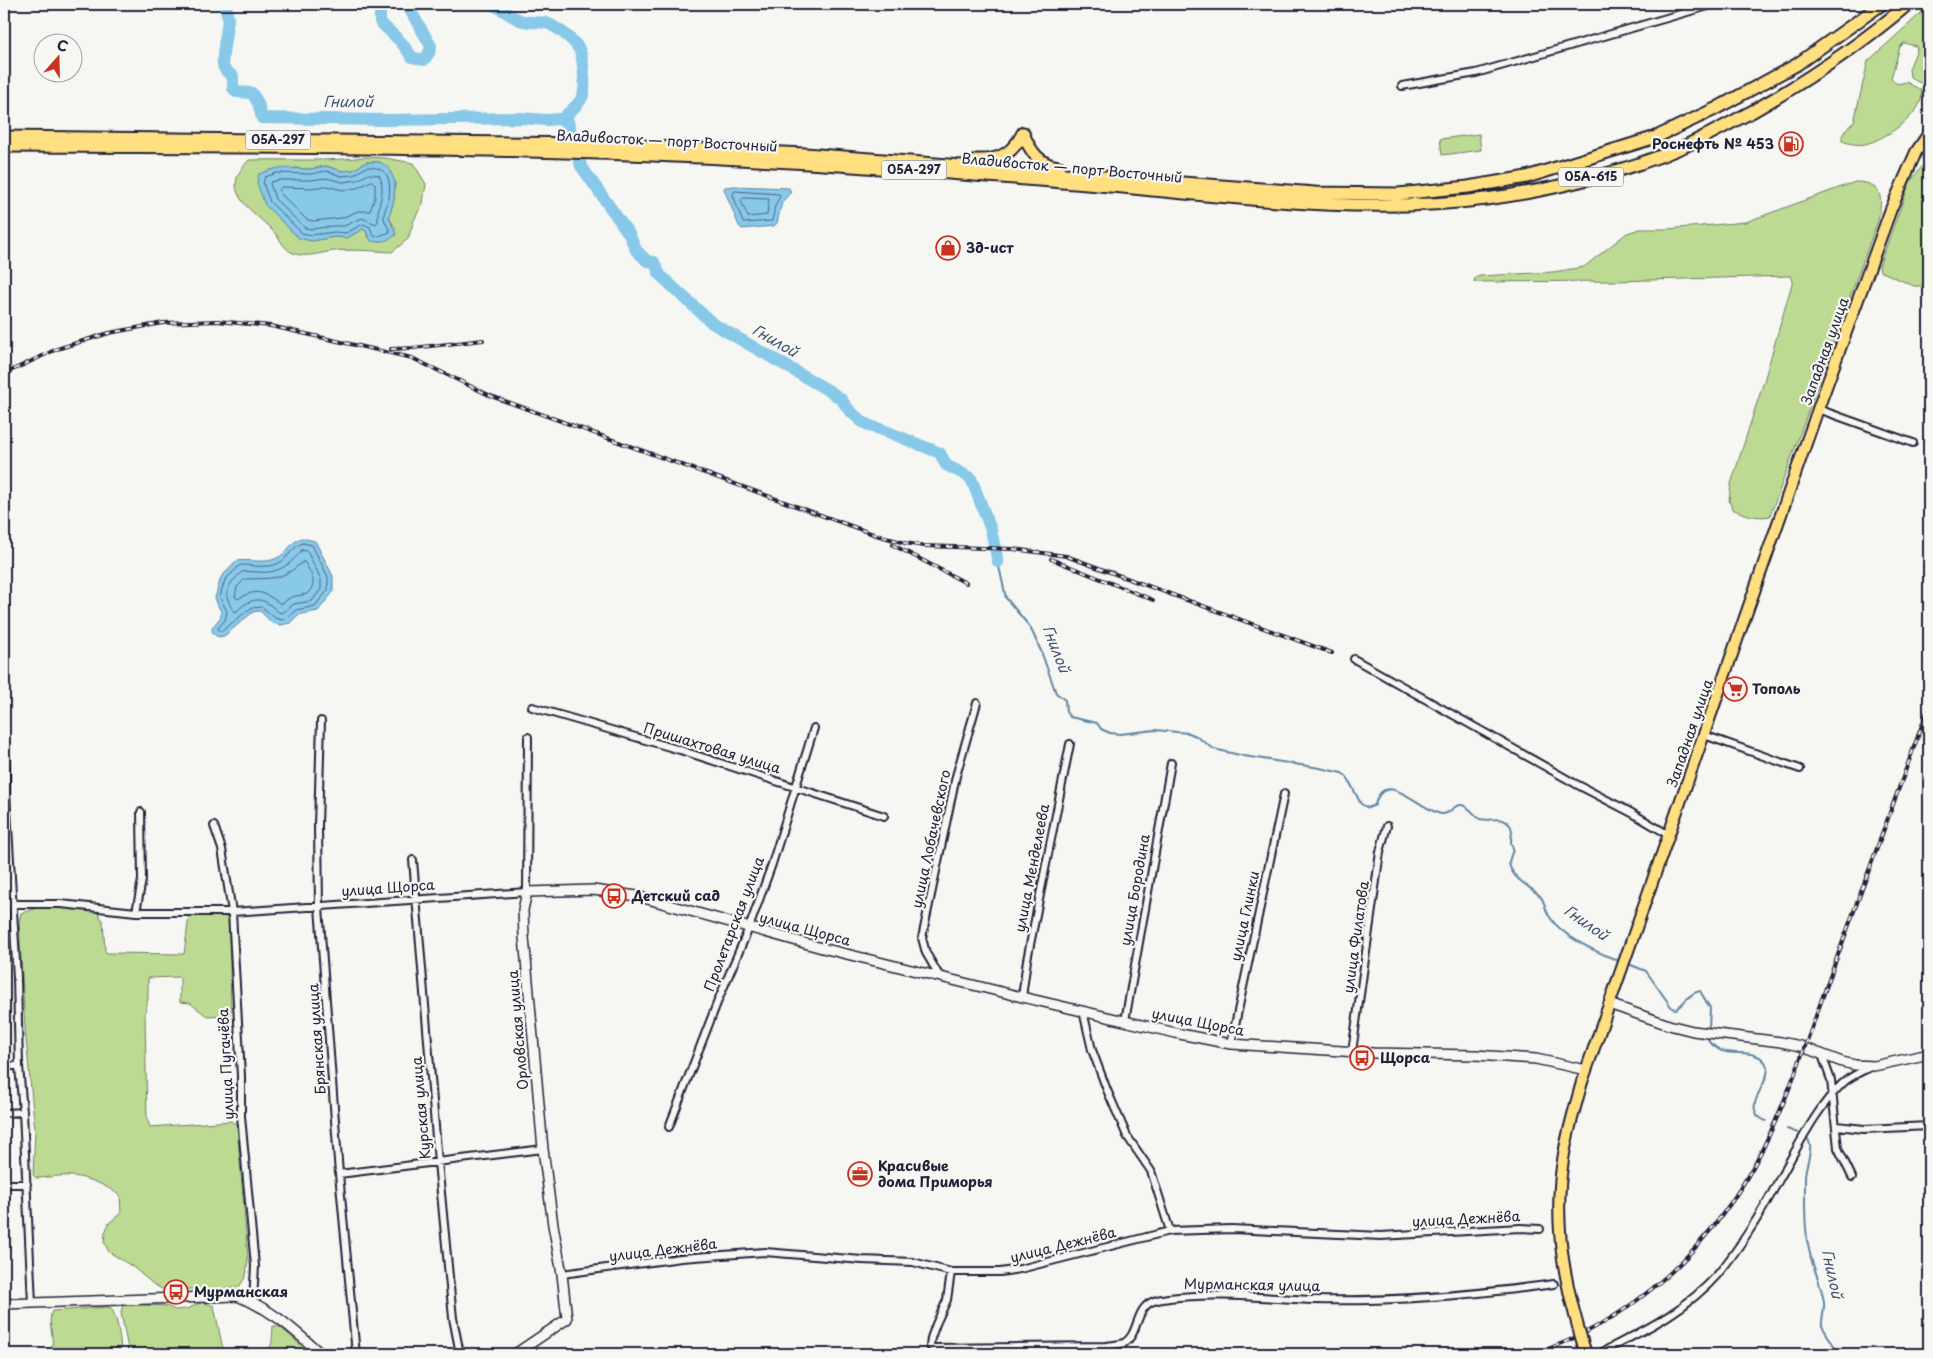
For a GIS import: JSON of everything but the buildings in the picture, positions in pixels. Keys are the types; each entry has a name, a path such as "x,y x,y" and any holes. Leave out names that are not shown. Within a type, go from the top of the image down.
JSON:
{"highway":[{"path":"1853,25 1875,4"},
{"name":"Владивосток — порт Восточный","path":"4,137 552,147 805,154 1315,193 1398,194 1468,187 1527,177 1656,137 1715,109 1796,65 1882,4"},
{"name":"Владивосток — порт Восточный","path":"597,149 1028,178 1230,198 1340,204 1423,205 1488,199 1552,187 1615,171 1681,148 1718,130 1802,82 1851,50 1908,4"},
{"path":"910,161 926,157 986,161 998,159 1014,148 1024,133 1030,150 1045,163 1056,167 1111,172 1128,178"},
{"name":"Владивосток — порт Восточный","path":"4,146 552,147"}],"main road":[{"name":"Западная улица","path":"1586,1354 1573,1311 1564,1268 1558,1214 1563,1160 1582,1082 1818,409 1891,209 1916,152 1928,134"},
{"name":"улица Щорса","path":"527,892 593,890 637,896 822,948 1083,1012 1231,1044 1352,1052 1475,1055 1536,1059 1586,1070"},
{"name":"Орловская улица","path":"515,1354 566,1319 562,1274 553,1225 543,1149 524,937 523,910 527,892"},
{"path":"1609,1004 1669,1025 1693,1031 1781,1042 1842,1062 1874,1066 1929,1054"},
{"path":"4,1304 237,1296 253,1302 284,1321 321,1354"}],"street":[{"path":"1402,86 1476,73 1715,4"},
{"path":"1818,409 1913,443"},
{"path":"1354,659 1576,784 1632,813 1668,835"},
{"name":"улица Лобачевского","path":"940,977 926,953 922,938 956,776 977,703"},
{"name":"Пришахтовая улица","path":"532,707 680,750 884,816"},
{"name":"Брянская улица","path":"321,721 318,826 319,907 339,1174 356,1354"},
{"name":"Пролетарская улица","path":"669,1127 749,928 774,856 814,728"},
{"path":"1704,735 1800,769"},
{"name":"Орловская улица","path":"527,892 528,737"},
{"name":"улица Менделеева","path":"1022,997 1027,960 1070,744"},
{"path":"4,752 6,760 6,793 17,978 19,1066 27,1184 32,1303"},
{"name":"улица Бородина","path":"1125,1021 1171,763"},
{"name":"улица Глинки","path":"1231,1044 1284,794"},
{"path":"136,912 142,880 141,812"},
{"name":"улица Пугачёва","path":"214,826 222,849 232,912 241,1076 240,1116 255,1266 253,1302"},
{"name":"улица Филатова","path":"1352,1052 1380,852 1387,826"},
{"name":"Курская улица","path":"413,860 438,1162 454,1318 460,1354"},
{"name":"улица Щорса","path":"12,904 61,904 136,912 232,912 527,892"},
{"path":"1083,1012 1092,1050 1107,1090 1127,1136 1151,1171 1170,1231"},
{"path":"1822,1055 1830,1080 1837,1126 1838,1148 1852,1177"},
{"path":"4,1066 19,1066"},
{"path":"1598,1354 1665,1319 1704,1290 1748,1233 1806,1132 1832,1095 1843,1083 1874,1066"},
{"path":"4,1113 23,1112"},
{"path":"1837,1126 1864,1129 1929,1126"},
{"path":"339,1174 543,1149"},
{"path":"4,1184 27,1184"},
{"name":"улица Дежнёва","path":"562,1274 681,1258 765,1252 913,1262 951,1272 1000,1272 1020,1269 1170,1231 1232,1229 1381,1236 1520,1228 1540,1229"},
{"name":"Мурманская улица","path":"951,1272 947,1300 931,1338 930,1346 933,1348 1096,1346 1124,1343 1131,1336 1140,1315 1147,1305 1154,1301 1189,1296 1313,1300 1427,1298 1469,1295 1554,1284"}],"green space":[{"path":"1929,6 1929,82 1921,83 1910,77 1909,69 1917,49 1916,46 1904,43 1900,47 1891,78 1897,84 1906,82 1921,90 1918,106 1912,115 1885,136 1866,144 1852,144 1842,141 1842,136 1846,129 1854,122 1868,61"},
{"path":"1479,134 1481,150 1442,155 1440,139"},
{"path":"365,157 385,158 413,163 426,184 423,203 414,220 408,239 392,252 341,250 301,255 292,252 247,207 237,191 236,181 240,171 249,160 351,159","holes":["366,162 380,162 395,182 394,200 389,217 396,230 368,237 363,229 347,238 334,237 312,241 299,238 265,205 294,168 311,169 326,166 342,171 353,170"]},
{"path":"1929,157 1929,234 1926,239 1929,243 1930,266 1925,281 1921,286 1914,286 1880,271 1879,266 1910,182"},
{"path":"1855,182 1871,185 1876,188 1880,198 1878,220 1770,516 1755,516 1737,511 1732,509 1729,500 1731,484 1764,381 1793,280 1790,276 1615,281 1474,282 1475,278 1480,276 1553,272 1584,267 1627,233 1640,229 1668,229 1746,222"},
{"path":"38,908 97,912 103,921 105,951 107,953 184,954 189,916 221,915 227,918 229,923 231,1010 229,1015 207,1016 190,1003 180,1002 179,977 148,978 148,998 145,1015 147,1119 150,1127 231,1121 237,1125 248,1258 246,1276 239,1287 229,1289 162,1289 109,1252 104,1242 109,1223 121,1213 120,1196 100,1184 84,1178 57,1176 36,1178 33,1175 35,1130 25,1029 19,922 21,913"},
{"path":"202,1302 214,1306 224,1354 129,1354 121,1313 123,1304 167,1306 175,1310 187,1309"},
{"path":"111,1308 116,1318 121,1354 49,1354 52,1344 50,1322 52,1311"},
{"path":"273,1326 280,1327 311,1354 252,1354 268,1349 272,1343"}],"water":[{"path":"366,162 380,162 389,168 395,182 394,200 389,217 396,235 384,241 371,241 363,229 347,238 334,237 312,241 299,238 265,205 257,183 259,174 277,168 311,169 326,166 342,171 353,170"},
{"path":"725,187 789,188 791,192 782,202 777,223 774,226 742,229 739,226 724,189"},
{"path":"302,538 315,541 333,576 333,592 318,611 298,615 290,623 281,625 272,623 260,611 253,612 224,636 219,637 214,634 212,627 221,615 215,598 221,577 237,561 273,560 281,556 295,542"}],"waterway":[{"name":"Гнилой","path":"227,4 228,20 223,65 226,71 233,76 233,88 236,92 252,93 258,103 262,118 386,120 520,118 559,119 568,124"},
{"name":"Гнилой","path":"376,4 380,7 380,22 401,42 412,57 424,60 431,46 410,10 411,4"},
{"name":"Гнилой","path":"490,4 523,21 543,22 550,25 560,30 577,45 583,65 584,91 580,100 566,115 581,166 629,234 636,250 647,261 654,262 660,275 712,323 831,392 841,399 861,421 940,453 946,465 971,478 991,530 998,562"},
{"name":"Гнилой","path":"998,562 1006,598 1030,627 1056,693 1065,700 1066,712 1070,717 1097,723 1101,729 1110,733 1120,734 1155,730 1189,733 1214,749 1342,773 1347,777 1361,804 1368,808 1375,805 1380,794 1386,790 1395,790 1442,814 1447,813 1456,806 1462,805 1480,819 1506,821 1512,830 1511,842 1513,849 1509,865 1515,876 1540,896 1549,916 1563,931 1581,943 1619,961"},
{"name":"Гнилой","path":"1626,963 1646,971 1672,1008 1676,1009 1690,996 1700,991 1710,1008 1709,1027"},
{"name":"Гнилой","path":"1708,1038 1709,1042 1722,1051 1754,1055 1764,1060 1767,1072 1755,1102 1755,1109 1758,1116 1766,1121"},
{"name":"Гнилой","path":"1787,1129 1798,1133"},
{"name":"Гнилой","path":"1806,1137 1810,1145 1805,1172 1805,1216 1808,1245 1823,1296 1822,1326 1839,1354"}],"railway":[{"path":"4,374 57,349 109,333 163,323 217,321 271,326 412,358 491,396 876,535 924,546 1013,549 1066,556 1332,653"},
{"path":"391,349 483,340"},
{"path":"893,545 966,583"},
{"path":"1051,559 1153,600"},
{"path":"1533,1354 1570,1340 1605,1322 1638,1300 1668,1275 1696,1246 1721,1216 1744,1183 1763,1148 1792,1080 1929,706"}],"place":[{"name":"Роснефть № 453","path":"1791,144"},
{"name":"3д-ист","path":"948,248"},
{"name":"Тополь","path":"1735,689"},
{"name":"Детский сад","path":"614,896"},
{"name":"Щорса","path":"1362,1058"},
{"name":"Красивые дома Приморья","path":"860,1174"},
{"name":"Мурманская","path":"176,1292"}]}
